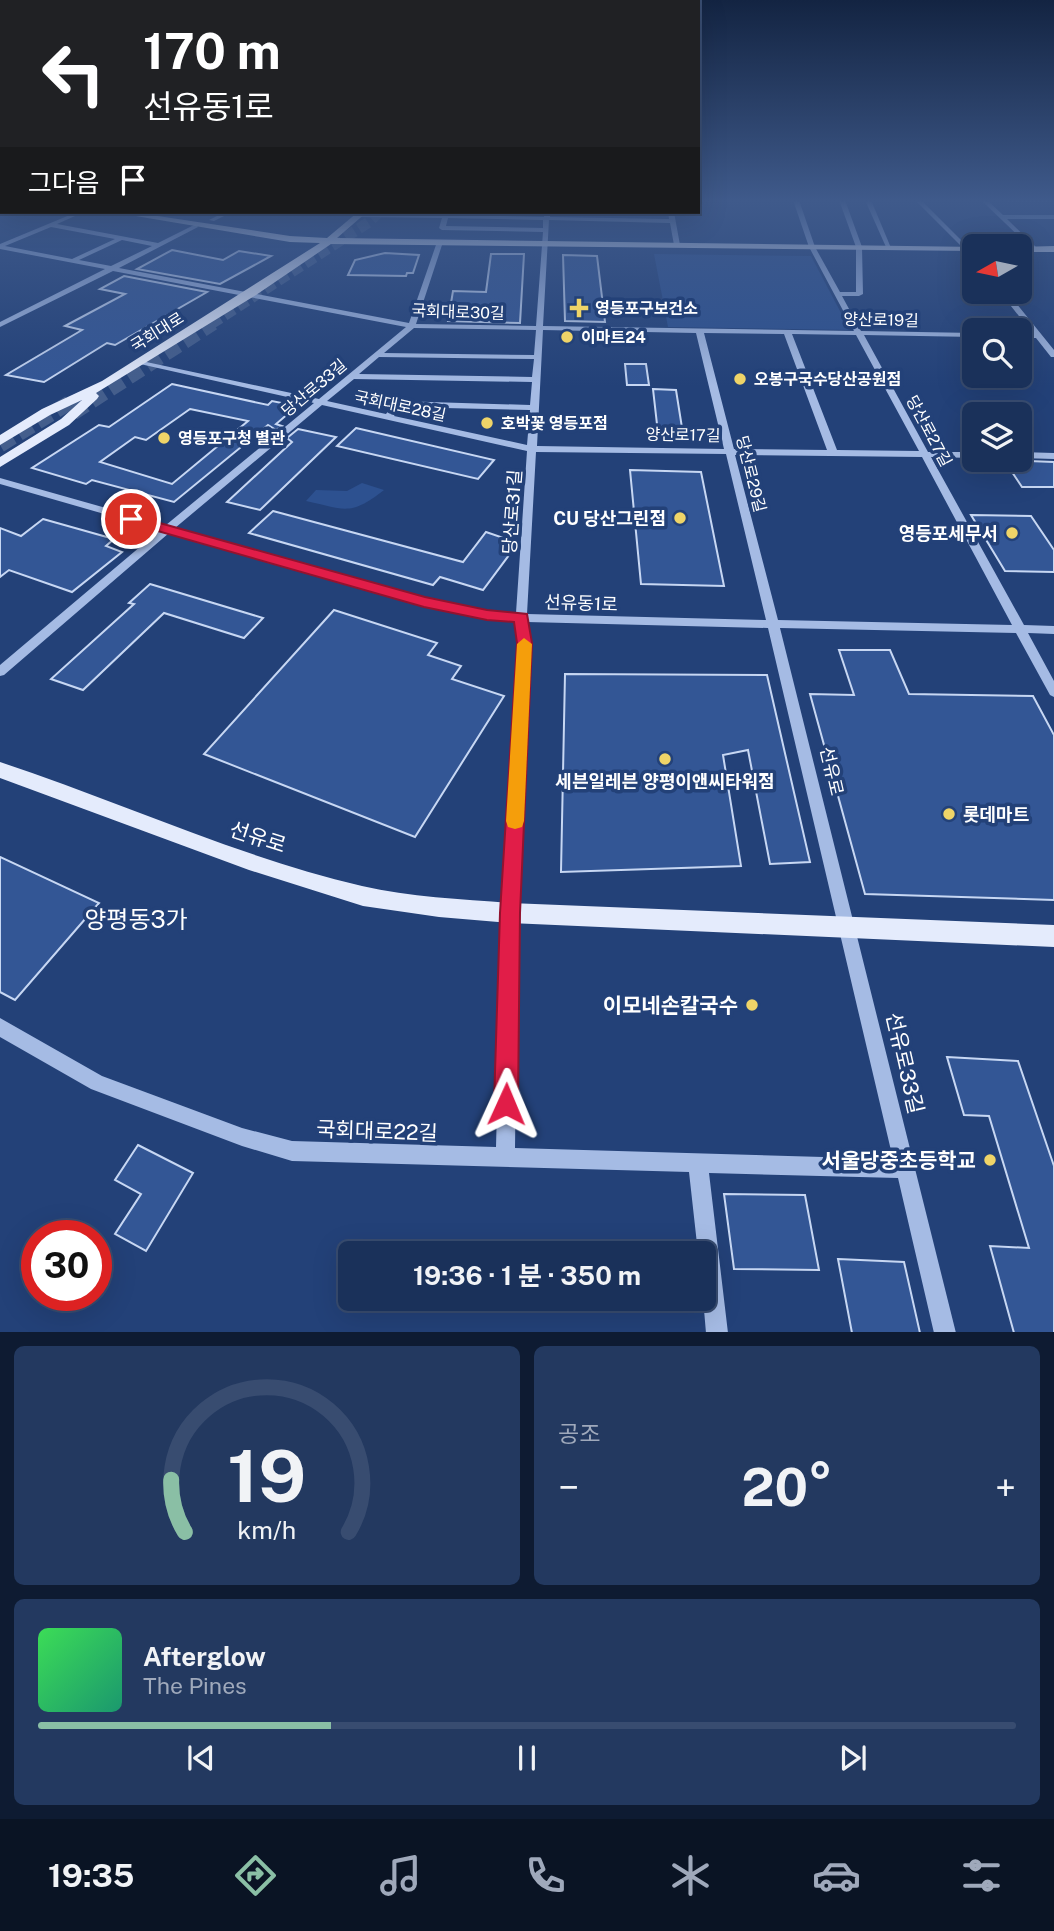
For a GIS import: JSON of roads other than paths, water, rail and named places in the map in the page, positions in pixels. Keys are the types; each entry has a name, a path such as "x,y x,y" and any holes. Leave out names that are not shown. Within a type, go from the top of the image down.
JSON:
{"main road":[{"name":"국회대로","path":"0,441 46,412 106,384 299,262"},
{"name":"국회대로","path":"0,463 65,422 106,384"},
{"name":"선유로","path":"0,770 249,861 363,895 439,907 510,913 1054,936"}],"street":[{"name":"국회대로30길","path":"80,262 253,293 412,326 539,328"},
{"path":"0,325 125,262"},
{"path":"412,326 433,262"},
{"name":"당산로31길","path":"521,618 544,262"},
{"name":"당산로27길","path":"821,262 1019,629"},
{"path":"837,294 859,294 859,262"},
{"path":"1013,304 1052,350"},
{"name":"당산로33길","path":"167,529 412,326"},
{"name":"양산로19길","path":"539,328 962,335"},
{"name":"당산로29길","path":"699,330 773,624"},
{"path":"787,332 833,453"},
{"path":"1032,336 1039,336"},
{"path":"377,355 537,357"},
{"name":"국회대로28길","path":"140,362 318,404 532,449"},
{"path":"351,376 536,380"},
{"path":"388,418 398,404 534,408"},
{"name":"양산로17길","path":"532,449 962,455"},
{"path":"1032,455 1054,456"},
{"name":"선유동1로","path":"0,481 424,602 487,615 1054,630"},
{"path":"0,672 167,529"},
{"path":"505,1158 510,913 524,643 521,618"},
{"name":"선유로","path":"773,624 847,928"},
{"path":"1019,629 1054,692"},
{"name":"선유로33길","path":"847,928 945,1332"},
{"name":"국회대로22길","path":"0,1027 97,1083 242,1137 292,1150 905,1170"},
{"path":"698,1162 717,1332"}],"tunnel":[{"path":"211,324 307,262"},
{"path":"73,413 213,323"},
{"path":"0,445 74,400"}],"place":[{"name":"영등포구보건소","path":"579,308"},
{"name":"이마트24","path":"567,337"},
{"name":"오봉구국수당산공원점","path":"740,379"},
{"name":"호박꽃 영등포점","path":"487,423"},
{"name":"영등포구청 별관","path":"164,438"},
{"name":"CU 당산그린점","path":"680,518"},
{"name":"영등포세무서","path":"1012,533"},
{"name":"세븐일레븐 양평이앤씨타워점","path":"665,759"},
{"name":"롯데마트","path":"949,814"},
{"name":"이모네손칼국수","path":"752,1005"},
{"name":"서울당중초등학교","path":"990,1160"}],"district":[{"name":"양평동3가","path":"136,919"}]}
